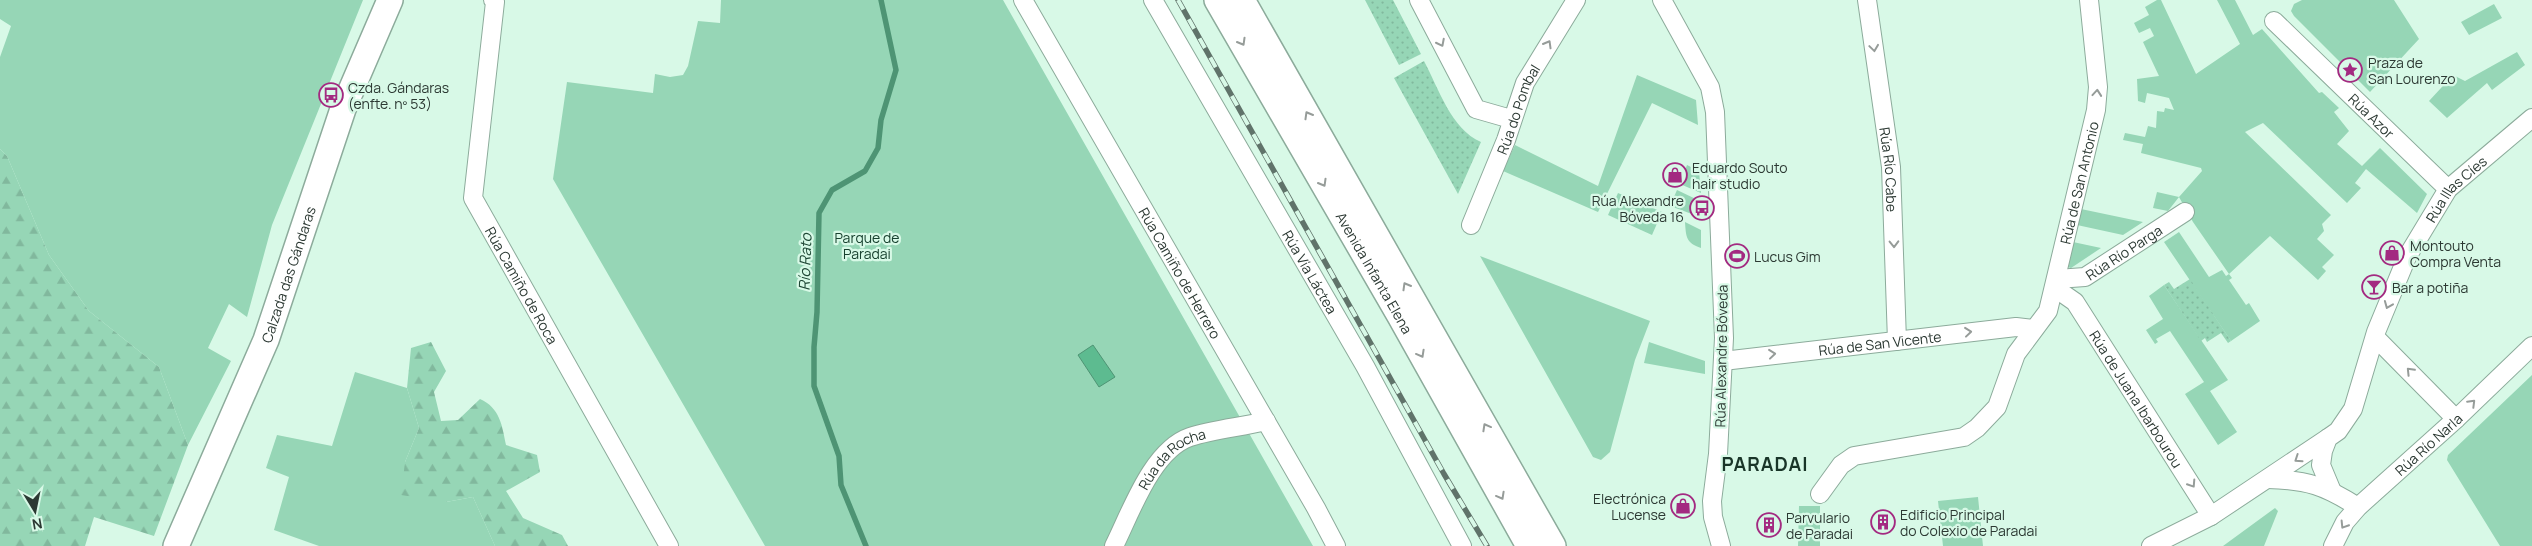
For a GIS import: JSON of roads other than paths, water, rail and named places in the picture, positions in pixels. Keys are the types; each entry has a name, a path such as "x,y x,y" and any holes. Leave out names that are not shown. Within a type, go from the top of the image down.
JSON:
{"street":[{"name":"Calzada das Gándaras","path":"176,546 266,340 343,109 390,0"},
{"name":"Rúa Camiño de Roca","path":"493,0 495,2 473,198 669,546"},
{"name":"Rúa Camiño de Herrero","path":"1023,0 1336,546"},
{"name":"Rúa Vía Láctea","path":"1153,0 1365,366 1462,546"},
{"name":"Avenida Infanta Elena","path":"1217,0 1395,308 1529,546"},
{"name":"Avenida Infanta Elena","path":"1242,0 1553,546"},
{"path":"1419,0 1476,108 1511,119"},
{"name":"Rúa do Pombal","path":"1471,226 1506,140 1511,119 1525,83 1576,0"},
{"name":"Rúa Alexandre Bóveda","path":"1662,0 1710,87 1715,112 1721,223 1723,361 1718,454 1712,501 1713,518 1720,545"},
{"name":"Rúa Río Cabe","path":"1867,0 1891,176 1897,341"},
{"name":"Rúa de San Antonio","path":"1820,494 1841,465 1854,456 1964,437 1977,428 1997,407 2016,354 2048,311 2096,110 2098,88 2090,0"},
{"name":"Rúa Azor","path":"2274,22 2448,190"},
{"name":"Rúa Illas Cíes","path":"2211,516 2338,431 2353,409 2375,337 2408,257 2448,190 2532,118"},
{"name":"Rúa Río Parga","path":"2055,287 2085,277 2185,212"},
{"name":"Rúa de Juana Ibarbourou","path":"2055,287 2075,302 2211,516"},
{"name":"Rúa de San Vicente","path":"1723,361 2016,326 2034,329"},
{"path":"2375,337 2456,419"},
{"name":"Rúa Río Narla","path":"2333,546 2345,522 2358,507 2456,419 2532,346"},
{"name":"Rúa da Rocha","path":"1114,546 1155,465 1171,449 1189,438 1266,421"},
{"name":"Rúa Illas Cíes","path":"2328,438 2321,464 2331,489"},
{"path":"2268,479 2299,480 2331,489 2358,507"},
{"path":"2151,546 2211,516"}],"waterway":[{"name":"Río Rato","path":"866,546 841,485 839,456 814,386 814,347 817,312 819,213 832,190 865,171 878,148 881,120 896,70 881,0"}],"railway":[{"path":"1178,0 1444,474 1487,546"}],"place":[{"name":"Praza de San Lourenzo","path":"2350,70"},
{"name":"Czda. Gándaras (enfte. nº 53)","path":"331,95"},
{"name":"Eduardo Souto hair studio","path":"1675,175"},
{"name":"Rúa Alexandre Bóveda 16","path":"1702,208"},
{"name":"Montouto Compra Venta","path":"2392,253"},
{"name":"Lucus Gim","path":"1737,256"},
{"name":"Bar a potiña","path":"2374,287"},
{"name":"Electrónica Lucense","path":"1683,506"},
{"name":"Edificio Principal do Colexio de Paradai","path":"1883,522"},
{"name":"Parvulario de Paradai","path":"1769,525"}],"district":[{"name":"PARADAI","path":"1765,464"}],"park label":[{"name":"Parque de Paradai","path":"867,246"}]}
